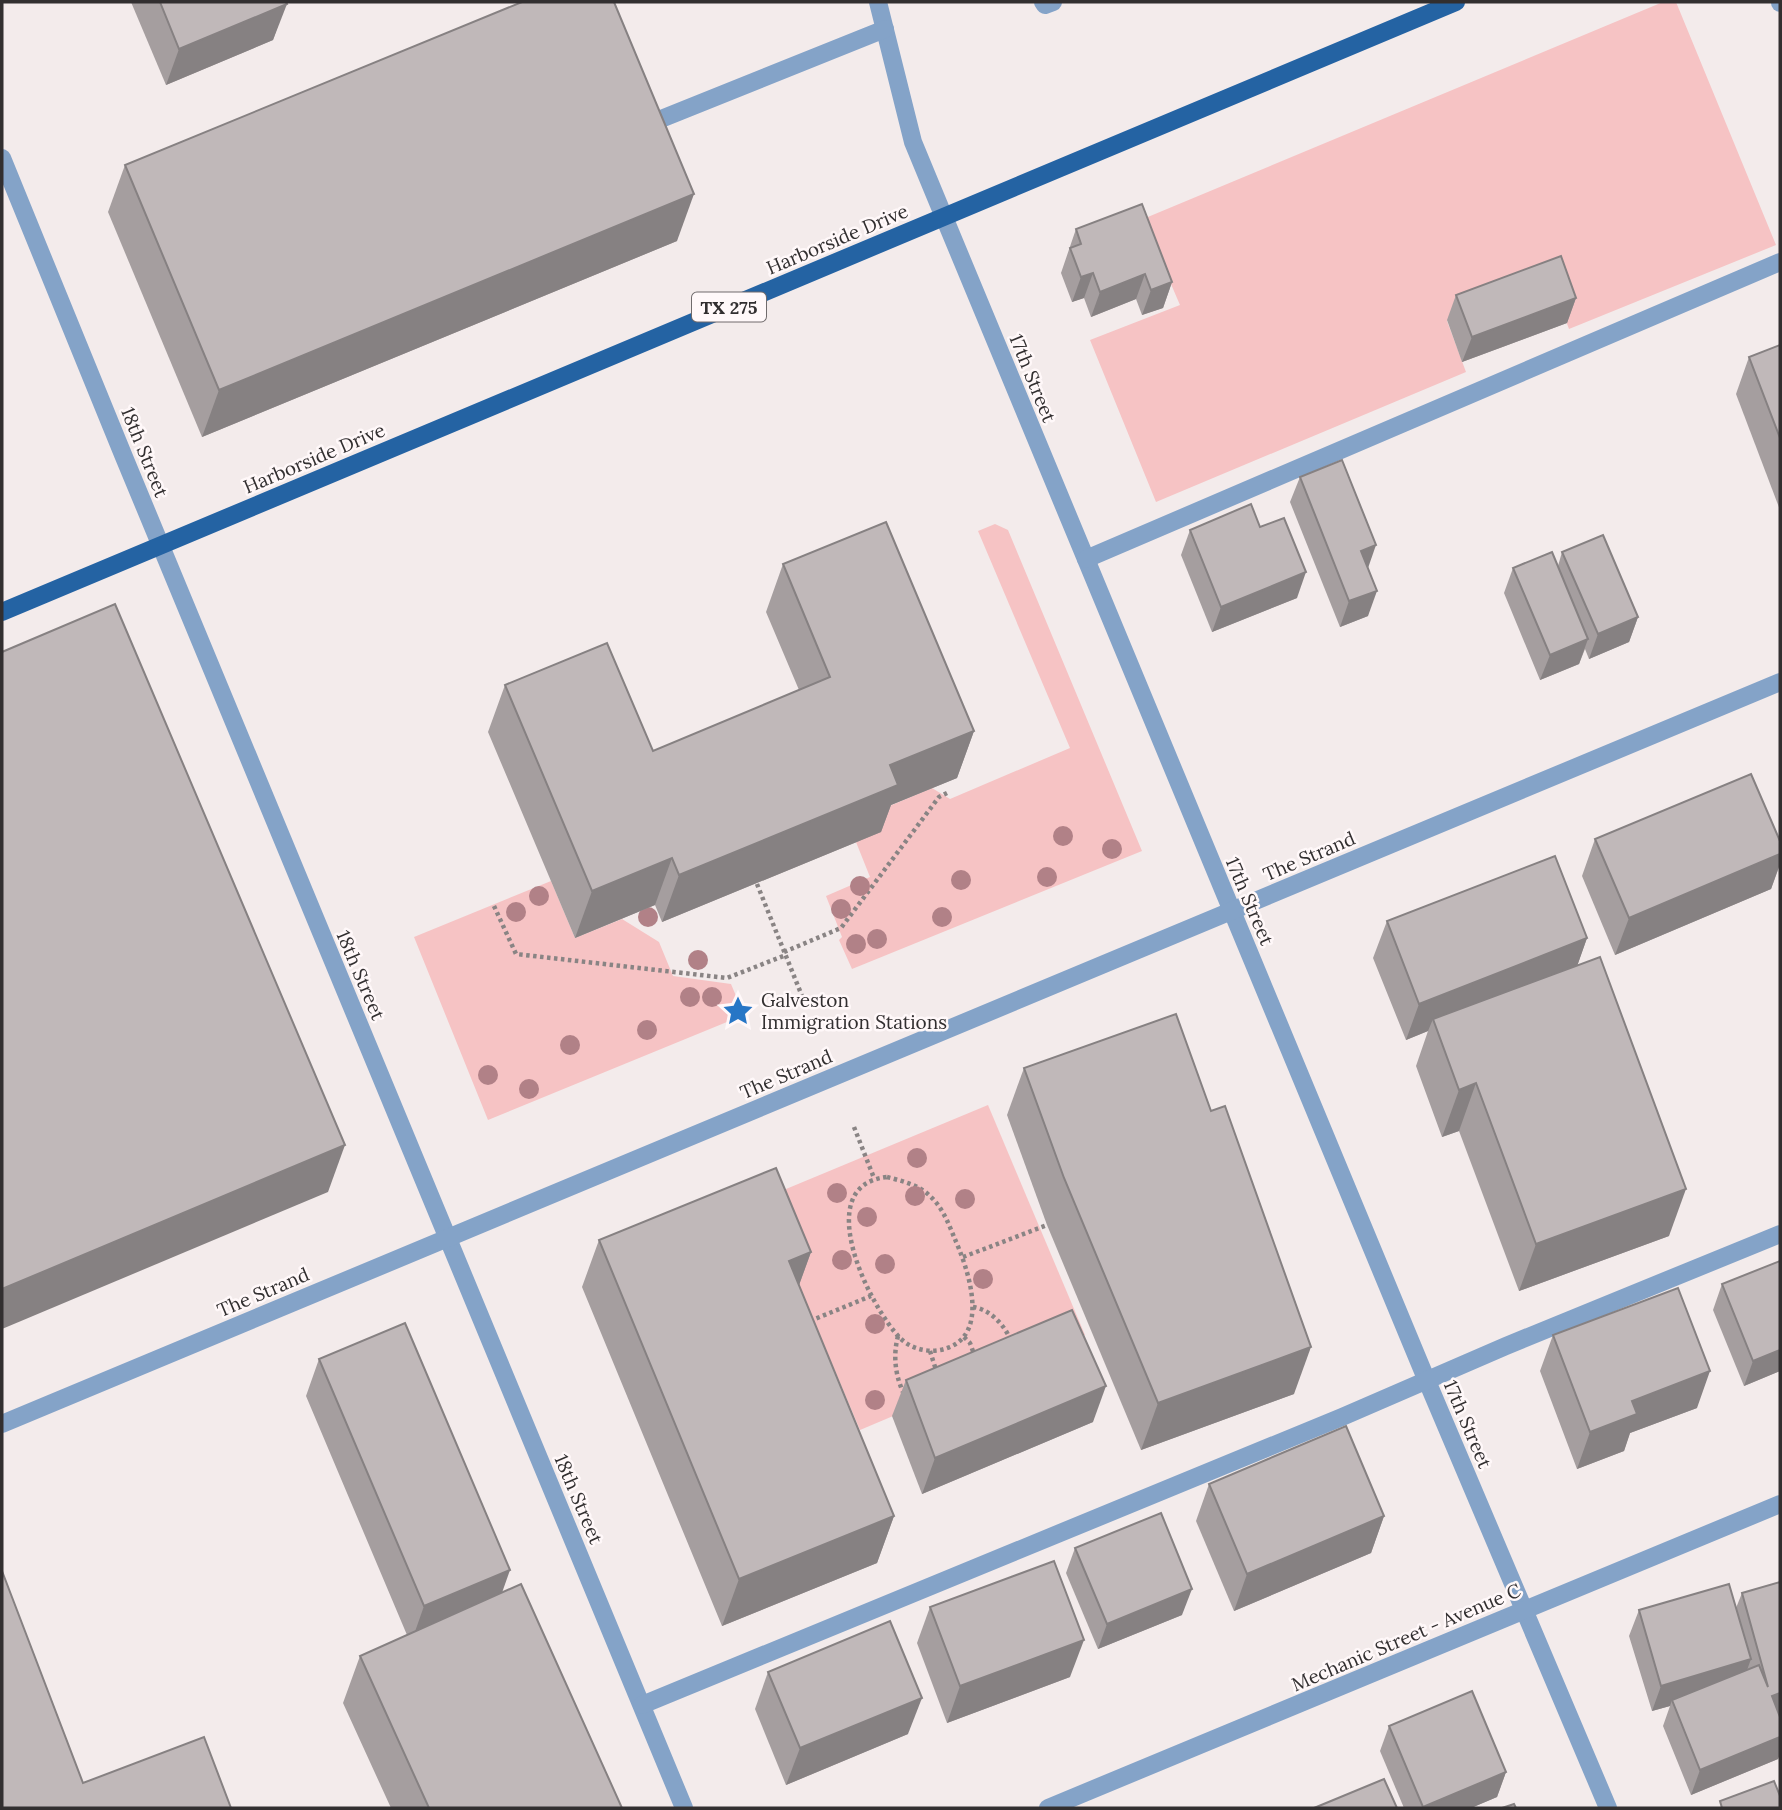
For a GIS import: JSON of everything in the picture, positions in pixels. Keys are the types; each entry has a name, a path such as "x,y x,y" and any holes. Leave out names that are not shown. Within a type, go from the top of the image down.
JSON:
{"main road":[{"name":"Harborside Drive","path":"2,612 1456,2"}],"street":[{"name":"17th Street","path":"878,2 913,142 1427,1381 1608,1808"},
{"path":"1044,2 1045,5 1053,2"},
{"path":"651,123 885,29"},
{"name":"18th Street","path":"2,158 684,1808"},
{"path":"1086,559 1780,262"},
{"name":"The Strand","path":"2,1424 1780,682"},
{"path":"642,1705 1780,1234"},
{"name":"Mechanic Street - Avenue C","path":"1048,1808 1780,1504"}],"path":[{"path":"494,906 516,954 727,978 841,928 939,797 947,793"},
{"path":"757,884 804,1001"},
{"path":"854,1127 874,1178"},
{"path":"887,1177 916,1186 930,1195 946,1217 963,1257 969,1276 973,1307 968,1332 961,1342 947,1348 930,1351 912,1346 901,1339 891,1327 871,1296 859,1268 850,1240 849,1214 857,1193 864,1184 874,1178 887,1177"},
{"path":"963,1257 1047,1225"},
{"path":"806,1323 871,1296"},
{"path":"973,1307 986,1311 995,1318 1008,1332 1012,1342"},
{"path":"899,1335 895,1354 896,1373 906,1398"},
{"path":"964,1337 975,1355"},
{"path":"930,1351 936,1370"}],"shaded area":[{"path":"1663,2 1676,2 1776,245 1569,329 1551,282 1447,321 1466,372 1156,502 1090,340 1180,305 1143,219"},
{"path":"995,524 1008,530 1142,851 852,969 839,940 842,937 826,896 870,877 856,842 873,813 932,788 950,799 1070,748 978,531"},
{"path":"551,881 575,938 622,919 659,942 673,976 731,984 744,1015 488,1120 414,937"},
{"path":"988,1105 1085,1335 860,1430 762,1199"}],"building":[{"path":"160,2 286,2 287,4 179,49"},
{"path":"522,2 614,2 694,194 219,390 125,165"},
{"path":"1142,204 1172,282 1151,290 1145,274 1100,292 1093,273 1081,277 1070,248 1081,244 1076,229"},
{"path":"1561,256 1576,298 1472,337 1456,295"},
{"path":"1780,345 1780,438 1749,357"},
{"path":"1342,460 1376,545 1361,551 1377,591 1349,601 1300,477"},
{"path":"1251,504 1260,527 1284,518 1306,572 1221,607 1190,530"},
{"path":"886,522 974,731 890,765 898,785 679,875 672,858 592,891 505,685 607,643 653,751 830,677 783,564"},
{"path":"1603,535 1638,617 1598,634 1562,552"},
{"path":"1552,552 1588,639 1550,655 1513,568"},
{"path":"115,604 345,1145 2,1289 2,652"},
{"path":"1751,774 1780,841 1780,854 1629,918 1595,839"},
{"path":"1555,856 1587,938 1419,1004 1387,921"},
{"path":"1600,957 1686,1189 1536,1244 1476,1083 1459,1090 1433,1019"},
{"path":"1176,1014 1211,1111 1225,1106 1311,1347 1158,1403 1064,1178 1024,1068"},
{"path":"776,1168 811,1252 789,1261 894,1516 739,1579 599,1240"},
{"path":"1780,1261 1780,1350 1753,1361 1722,1284"},
{"path":"1678,1288 1710,1371 1632,1401 1637,1414 1590,1432 1553,1335"},
{"path":"1072,1310 1106,1386 935,1458 906,1380"},
{"path":"405,1323 510,1570 424,1606 319,1359"},
{"path":"1346,1426 1384,1516 1247,1574 1209,1484"},
{"path":"1161,1513 1192,1589 1107,1624 1075,1548"},
{"path":"1054,1561 1084,1640 960,1686 930,1607"},
{"path":"2,1571 83,1783 204,1737 231,1808 2,1808"},
{"path":"1780,1582 1780,1693 1772,1696 1780,1717 1780,1737 1700,1770 1672,1700 1759,1665 1768,1687 1742,1593"},
{"path":"521,1584 622,1808 429,1808 360,1656"},
{"path":"1729,1584 1751,1659 1661,1686 1639,1610"},
{"path":"890,1621 922,1698 800,1748 768,1672"},
{"path":"1472,1691 1506,1772 1423,1807 1389,1726"},
{"path":"1384,1779 1397,1808 1314,1808"},
{"path":"1774,1781 1780,1796 1780,1808 1722,1808 1720,1801"}],"place":[{"name":"Galveston Immigration Stations","path":"738,1011"}]}
